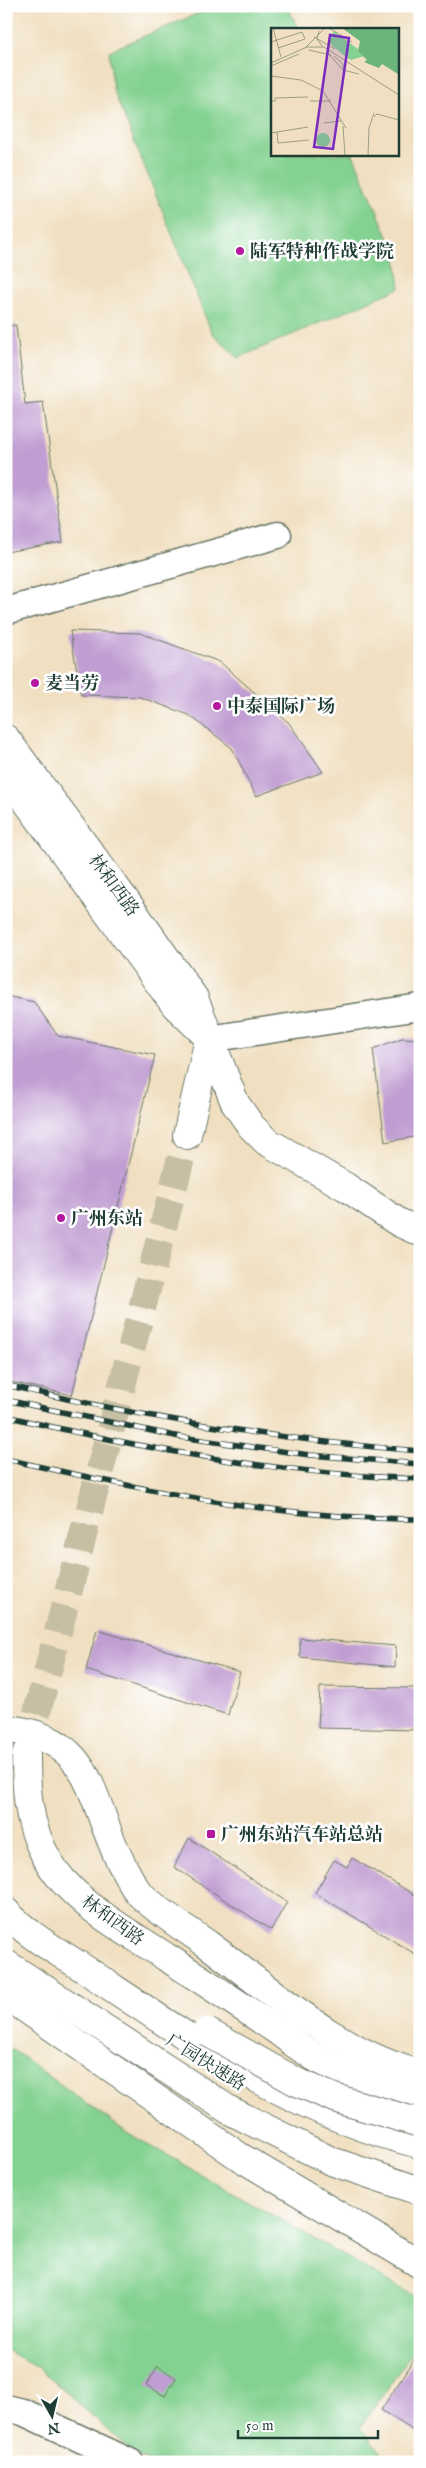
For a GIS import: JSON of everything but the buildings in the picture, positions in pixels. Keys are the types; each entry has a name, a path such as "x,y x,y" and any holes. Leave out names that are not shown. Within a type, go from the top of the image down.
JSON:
{"main road":[{"name":"林和西路","path":"6,739 130,907 194,998 236,1103 251,1126 266,1141 346,1187 398,1222 420,1232"},
{"name":"林和西路","path":"6,774 175,1005 210,1039"},
{"path":"187,1135 210,1039"},
{"path":"6,1729 44,1738 72,1756 90,1782 114,1852 139,1894 332,2034 375,2057 420,2074"},
{"name":"林和西路","path":"26,1755 26,1794 32,1827 45,1856 60,1878 91,1906 278,2030"},
{"path":"139,1894 362,2033 420,2056"},
{"name":"广园快速路","path":"6,1902 207,2032 294,2081 334,2098 420,2123"},
{"path":"6,1912 35,1937 185,2036 299,2099 341,2119 378,2133 420,2144"},
{"name":"广园快速路","path":"6,1934 187,2052 268,2100 313,2124 347,2139 420,2163"},
{"path":"6,1964 229,2110 331,2161 420,2191"},
{"path":"6,1995 240,2156 420,2264"},
{"path":"278,2030 315,2051 350,2065 420,2079"},
{"path":"278,2030 307,2054 337,2072 420,2099"},
{"path":"299,2099 420,2112"}],"lane":[{"path":"6,610 278,534"},
{"path":"210,1039 420,1008"},
{"path":"6,2408 23,2412 130,2462"}],"green space":[{"path":"216,6 287,6 298,28 271,28 271,155 353,155 396,256 400,288 238,358 212,333 113,89 109,51"},
{"path":"6,2045 126,2132 420,2299 420,2341 360,2428 390,2462 150,2462 137,2456 39,2368 6,2350"}],"tunnel":[{"path":"26,1755 187,1135"}],"railway":[{"path":"6,1385 109,1408 212,1426 316,1441 420,1451"},
{"path":"6,1400 180,1437 310,1455 420,1464"},
{"path":"6,1416 108,1439 263,1466 315,1472 420,1479"},
{"path":"6,1459 160,1492 212,1501 315,1514 420,1519"}],"place":[{"name":"陆军特种作战学院","path":"240,251"},
{"name":"麦当劳","path":"35,683"},
{"name":"中泰国际广场","path":"217,706"},
{"name":"广州东站","path":"61,1218"},
{"name":"广州东站汽车站总站","path":"211,1834"}]}
